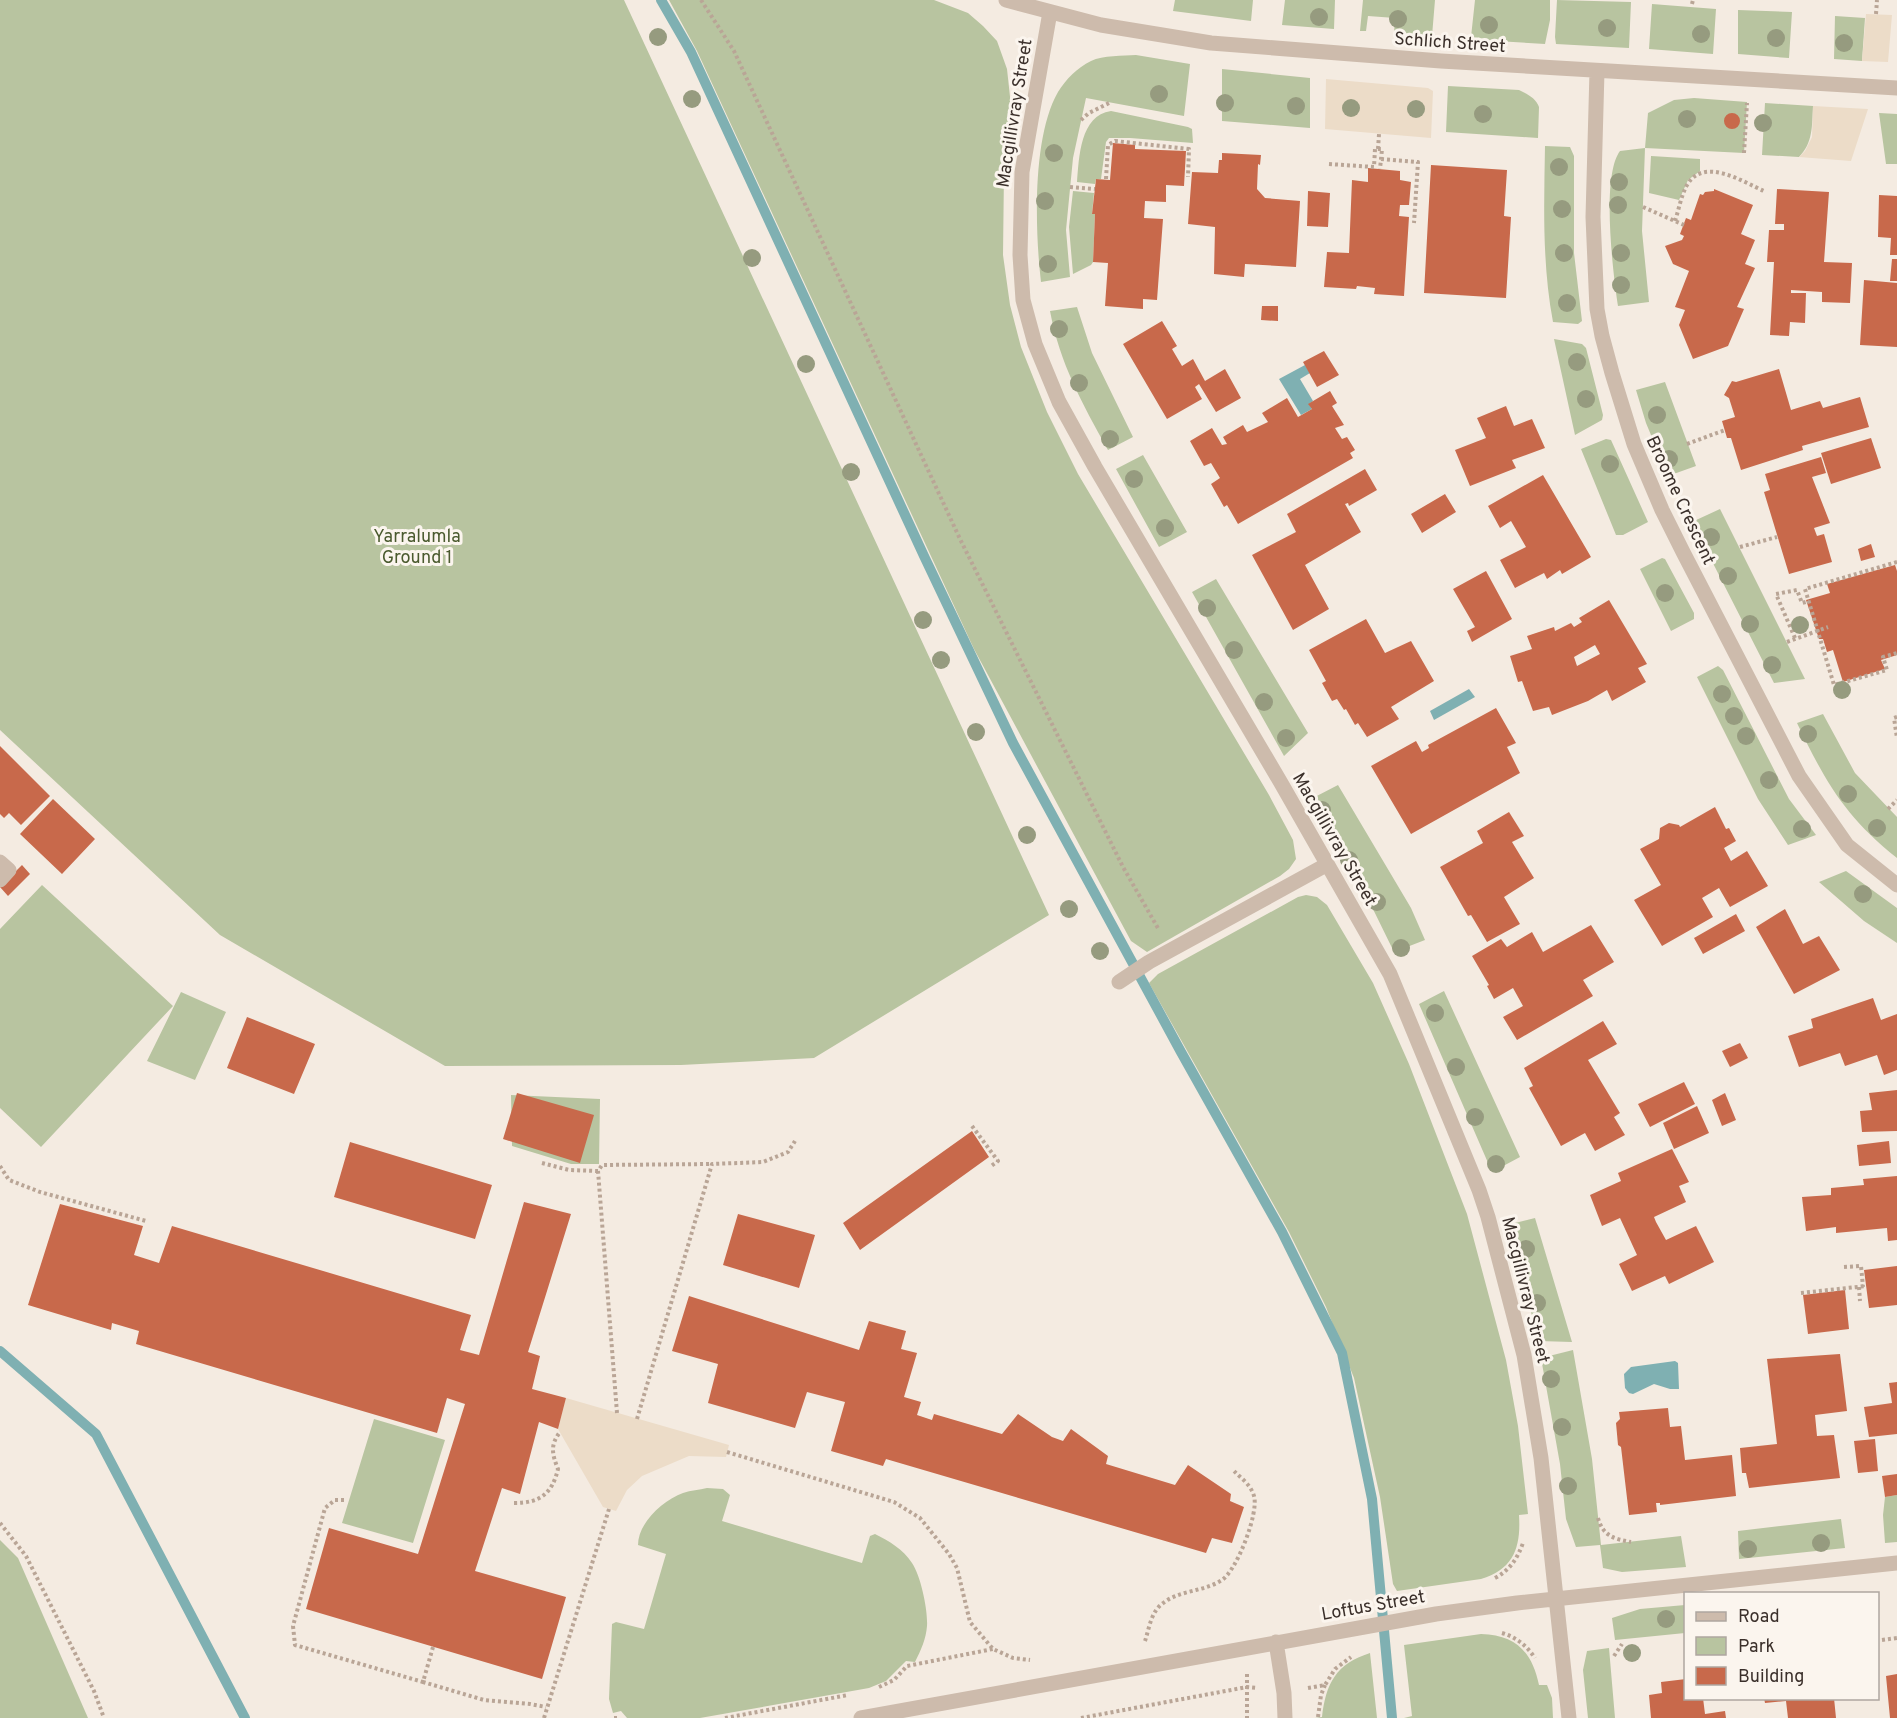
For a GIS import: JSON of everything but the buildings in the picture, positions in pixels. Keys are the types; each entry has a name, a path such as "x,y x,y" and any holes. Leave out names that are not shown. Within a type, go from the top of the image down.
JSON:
{"street":[{"name":"Schlich Street","path":"1006,0 1133,32 1211,43 1597,71 1897,88"},
{"name":"Macgillivray Street","path":"1050,12 1022,172 1020,255 1023,300 1035,344 1059,402 1390,974 1488,1216 1524,1355 1541,1458 1569,1718"},
{"name":"Broome Crescent","path":"1597,71 1593,217 1597,309 1611,373 1634,444 1662,510 1692,571 1799,776 1847,844 1897,885"},
{"path":"0,862 9,870 0,880"},
{"path":"1119,982 1149,962 1326,865"},
{"name":"Loftus Street","path":"861,1718 1436,1614 1897,1563"},
{"path":"1276,1642 1284,1693 1284,1718"}],"path":[{"path":"701,0 734,51 960,538 1123,867 1161,933"},
{"path":"1876,14 1877,0"},
{"path":"1744,153 1748,79"},
{"path":"1081,120 1089,113 1109,103"},
{"path":"1329,164 1374,167 1379,134"},
{"path":"1106,179 1108,145 1115,141 1189,149 1188,177"},
{"path":"1378,149 1382,149 1380,169"},
{"path":"1381,159 1418,162 1414,223"},
{"path":"1675,221 1688,184 1704,172 1722,173 1764,191"},
{"path":"1070,187 1095,189"},
{"path":"1643,207 1684,225"},
{"path":"1687,444 1725,430"},
{"path":"1740,547 1777,537"},
{"path":"1897,562 1805,589 1834,685 1887,670 1883,657 1897,653"},
{"path":"1795,638 1776,594 1797,590 1802,603 1809,601"},
{"path":"1787,642 1828,627"},
{"path":"1897,717 1894,718 1897,738"},
{"path":"1888,809 1897,800"},
{"path":"972,1126 998,1161 991,1166"},
{"path":"617,1413 598,1171 602,1165 763,1162 788,1152 795,1141"},
{"path":"542,1163 569,1170 598,1171"},
{"path":"637,1419 712,1164"},
{"path":"0,1166 9,1180 40,1192 146,1221"},
{"path":"1844,1267 1861,1266 1863,1286 1860,1301"},
{"path":"1801,1293 1863,1286"},
{"path":"514,1503 529,1503 538,1499 552,1487 558,1469 552,1453 553,1444 560,1432"},
{"path":"727,1452 894,1502 920,1518 949,1554 957,1568 970,1622 993,1649 1013,1658 1039,1661"},
{"path":"1156,1640 1144,1642 1153,1615 1161,1604 1223,1579 1238,1558 1250,1524 1255,1497 1251,1487 1234,1471"},
{"path":"344,1500 335,1500 325,1508 293,1626 295,1645 484,1700 546,1707"},
{"path":"544,1718 609,1509"},
{"path":"1598,1518 1606,1535 1631,1542"},
{"path":"0,1523 26,1556 94,1691 104,1718"},
{"path":"1488,1580 1506,1572 1512,1565 1525,1538"},
{"path":"1493,1630 1516,1638 1531,1651 1536,1660"},
{"path":"1882,1640 1897,1638"},
{"path":"1614,1656 1622,1644"},
{"path":"423,1682 434,1647"},
{"path":"873,1690 894,1680 907,1666 993,1649"},
{"path":"1318,1717 1325,1685 1335,1669 1352,1656"},
{"path":"1081,1718 1247,1687 1284,1693 1325,1685"},
{"path":"725,1718 850,1694"},
{"path":"614,1718 620,1718"}],"green space":[{"name":"Yarralumla Ground 1","path":"0,0 624,0 1049,915 814,1058 681,1065 445,1066 220,935 0,730"},
{"path":"669,0 934,0 968,13 997,41 1007,69 1011,106 1004,171 1003,255 1010,305 1021,347 1047,412 1078,474 1269,795 1293,840 1296,859 1280,876 1147,952 1131,941 974,649 697,51"},
{"path":"1175,0 1253,0 1251,21 1173,11"},
{"path":"1285,0 1335,0 1334,29 1282,25"},
{"path":"1363,0 1435,0 1432,36 1394,34 1395,18 1368,16 1366,31 1360,31"},
{"path":"1475,0 1550,0 1550,20 1545,44 1479,40 1471,37"},
{"path":"1557,0 1631,2 1629,48 1556,44"},
{"path":"1652,4 1716,9 1713,54 1649,49"},
{"path":"1738,10 1792,12 1789,58 1738,54"},
{"path":"1835,16 1865,18 1862,61 1834,59"},
{"path":"1136,55 1190,64 1184,116 1086,98 1073,158 1066,230 1070,277 1041,282 1037,237 1038,185 1040,158 1050,111 1058,92 1077,70 1086,64 1101,58"},
{"path":"1222,69 1310,78 1310,128 1222,121"},
{"path":"1448,86 1519,90 1528,95 1536,101 1539,107 1538,138 1446,132"},
{"path":"1694,98 1747,102 1744,153 1645,148 1648,113 1674,100"},
{"path":"1765,103 1813,106 1809,140 1799,157 1762,155"},
{"path":"1111,111 1188,127 1192,129 1193,143 1109,138 1106,142 1101,179 1096,179 1095,184 1077,182 1080,150 1087,129 1101,114"},
{"path":"1879,113 1897,114 1897,164 1886,164"},
{"path":"1545,146 1570,147 1574,156 1574,253 1582,321 1578,324 1553,322 1545,256"},
{"path":"1645,148 1642,231 1649,302 1618,306 1610,226 1611,181 1614,164 1620,151"},
{"path":"1651,156 1700,159 1700,171 1688,180 1679,200 1649,193"},
{"path":"1073,191 1094,193 1092,214 1095,214 1093,262 1073,274 1069,227"},
{"path":"1077,307 1092,353 1133,437 1108,450 1066,366 1054,330 1050,311"},
{"path":"1554,339 1582,344 1586,348 1603,415 1602,420 1575,435"},
{"path":"1665,382 1696,466 1668,476 1646,423 1636,390"},
{"path":"1606,439 1611,440 1648,522 1623,535 1616,535 1581,449"},
{"path":"1143,455 1187,532 1159,547 1116,469"},
{"path":"1720,509 1805,679 1774,683 1693,524 1694,521"},
{"path":"1662,558 1665,559 1694,613 1694,619 1671,631 1640,569"},
{"path":"1216,579 1308,733 1284,756 1192,592"},
{"path":"1718,666 1723,670 1789,799 1816,835 1788,845 1758,799 1697,677"},
{"path":"1823,714 1855,773 1897,817 1897,858 1863,828 1850,813 1827,780 1807,744 1797,723"},
{"path":"1338,785 1411,908 1425,940 1394,952 1349,860 1311,799"},
{"path":"1846,871 1897,908 1897,943 1864,921 1819,882"},
{"path":"42,885 173,1006 41,1147 0,1108 0,929"},
{"path":"1306,895 1317,897 1327,905 1373,983 1409,1064 1467,1214 1506,1360 1518,1426 1528,1514 1519,1515 1517,1547 1508,1563 1492,1575 1481,1579 1397,1591 1393,1584 1380,1497 1354,1378 1326,1307 1289,1232 1149,983 1158,974 1298,897"},
{"path":"1444,991 1520,1157 1492,1172 1419,1004"},
{"path":"181,992 226,1012 195,1080 147,1061"},
{"path":"511,1095 600,1099 599,1164 571,1164 512,1146"},
{"path":"1535,1218 1572,1342 1539,1341 1507,1225"},
{"path":"1573,1350 1592,1459 1601,1545 1681,1536 1686,1567 1622,1572 1603,1568 1600,1545 1576,1547 1566,1519 1560,1464 1541,1358"},
{"path":"374,1419 445,1440 413,1543 342,1523"},
{"path":"707,1488 723,1489 730,1495 722,1521 862,1563 870,1536 875,1534 900,1550 915,1569 921,1585 926,1612 926,1635 915,1662 906,1661 886,1681 869,1688 700,1718 627,1718 621,1711 613,1713 609,1699 612,1624 616,1622 644,1629 666,1554 638,1545 642,1529 653,1513 675,1496"},
{"path":"1897,1495 1897,1542 1885,1543 1883,1515 1885,1497"},
{"path":"1841,1519 1845,1548 1739,1559 1738,1531"},
{"path":"0,1540 18,1558 88,1718 0,1718"},
{"path":"1684,1605 1684,1633 1615,1640 1612,1618 1640,1609"},
{"path":"1481,1634 1493,1635 1513,1642 1527,1655 1539,1685 1547,1685 1552,1698 1553,1718 1404,1718 1412,1716 1404,1645"},
{"path":"1609,1648 1615,1718 1588,1718 1583,1670 1587,1651"},
{"path":"1370,1653 1377,1718 1315,1718 1322,1717 1326,1694 1335,1676 1349,1663"}],"shaded area":[{"path":"1866,14 1892,15 1888,62 1862,61"},
{"path":"1326,79 1428,88 1433,91 1431,138 1325,129"},
{"path":"1813,106 1868,109 1851,161 1799,157 1812,137"},
{"path":"566,1398 729,1445 726,1457 689,1456 642,1476 627,1490 616,1511 603,1507 558,1429"}],"water":[{"path":"1305,365 1310,373 1300,379 1313,401 1309,404 1312,409 1301,415 1279,379"},
{"path":"1469,689 1475,697 1434,720 1430,711"},
{"path":"1675,1361 1678,1363 1679,1389 1654,1384 1633,1394 1625,1388 1624,1374 1631,1367"}],"waterway":[{"path":"661,0 691,52 1013,743 1282,1232 1342,1353 1372,1499 1392,1718"},
{"path":"0,1351 96,1434 245,1718"}]}
